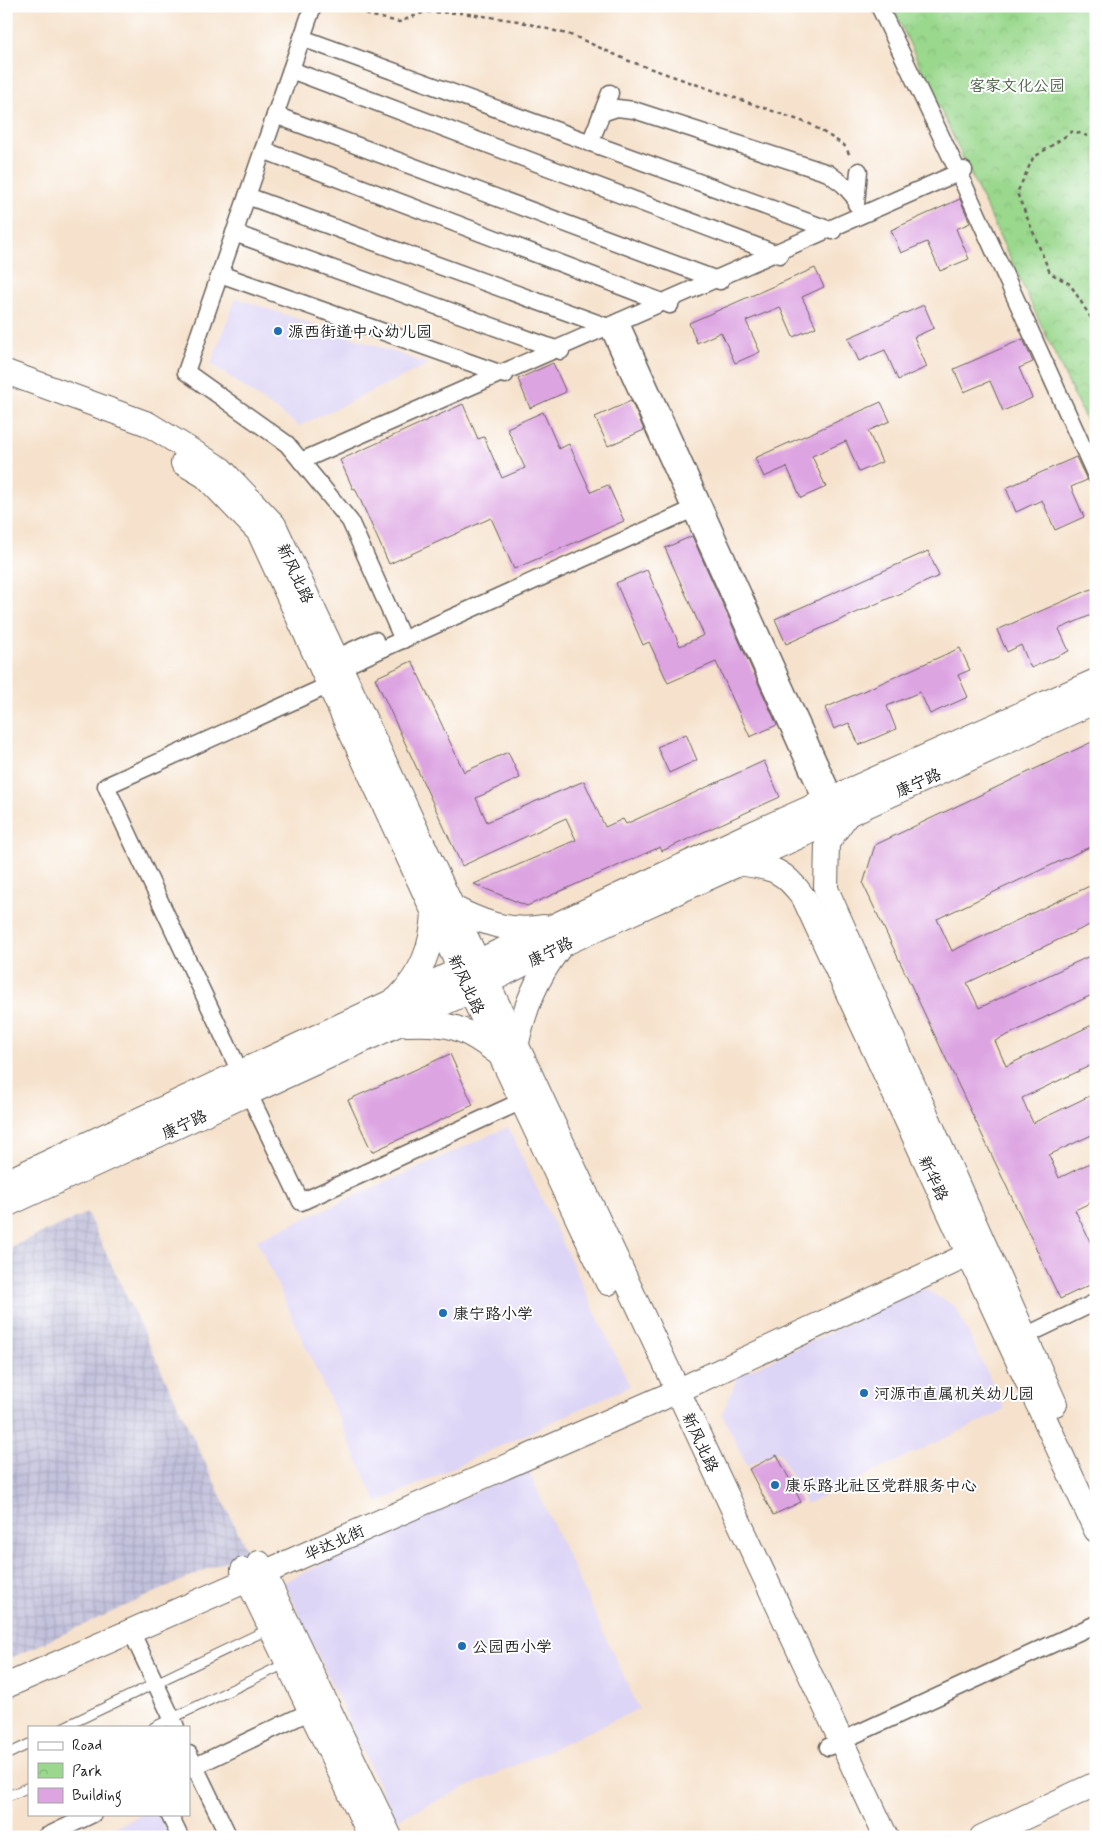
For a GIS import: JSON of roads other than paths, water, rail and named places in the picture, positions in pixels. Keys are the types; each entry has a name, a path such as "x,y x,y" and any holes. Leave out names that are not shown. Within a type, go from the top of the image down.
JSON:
{"street":[{"path":"306,40 313,6"},
{"path":"321,6 306,40 224,276 186,372 287,444 308,462 350,522 406,633"},
{"path":"879,6 962,174 1096,459"},
{"path":"888,6 1096,476"},
{"path":"306,40 833,231 854,219 962,174"},
{"path":"295,71 780,255"},
{"path":"590,143 610,93"},
{"path":"602,113 617,108 634,110 828,173 844,185 856,198"},
{"path":"279,116 719,281"},
{"path":"267,152 668,304"},
{"path":"854,219 859,171"},
{"path":"308,462 962,174"},
{"path":"251,198 615,327 836,810"},
{"path":"238,235 560,351"},
{"path":"224,276 505,375"},
{"name":"新风北路","path":"6,372 148,424 222,469 274,525 332,671"},
{"name":"新风北路","path":"6,385 132,431 205,476 259,532 332,671 667,1390 834,1744 879,1834"},
{"path":"522,1101 301,1202 106,786 406,633 695,503"},
{"name":"康宁路","path":"559,934 738,864 836,810 1096,680"},
{"name":"康宁路","path":"6,1205 245,1084 396,1014 559,934 836,810 1096,701"},
{"name":"新华路","path":"836,810 827,843 826,889 1096,1530"},
{"name":"新华路","path":"738,864 771,868 791,880 804,898 975,1246 1025,1336 1096,1494"},
{"path":"442,909 506,928 559,934 532,992 508,1051"},
{"name":"新风北路","path":"442,909 424,960 396,1014 429,1023 456,1027 508,1051"},
{"name":"新风北路","path":"508,1051 522,1101 667,1390"},
{"name":"康宁路","path":"6,1182 245,1084"},
{"name":"华达北街","path":"6,1674 253,1572 667,1390 975,1246"},
{"path":"1025,1336 1096,1302"},
{"path":"253,1572 271,1628 372,1836"},
{"path":"253,1572 372,1836"},
{"name":"华达北街","path":"6,1686 131,1631 253,1572"},
{"path":"834,1744 1096,1624"},
{"path":"131,1631 174,1722"},
{"path":"229,1837 191,1763 311,1710"},
{"path":"982,1837 1096,1784"},
{"path":"1021,1837 1096,1802"},
{"path":"45,1837 89,1816"},
{"path":"170,1816 180,1837"}],"lane":[{"path":"66,1726 271,1628"},
{"path":"158,1726 174,1722 288,1663"},
{"path":"6,1755 28,1744"},
{"path":"6,1797 28,1787"}],"place":[{"name":"源西街道中心幼儿园","path":"278,331"},
{"name":"康宁路小学","path":"443,1313"},
{"name":"河源市直属机关幼儿园","path":"864,1393"},
{"name":"康乐路北社区党群服务中心","path":"775,1485"},
{"name":"公园西小学","path":"462,1646"}],"park label":[{"name":"客家文化公园","path":"1017,85"}]}
